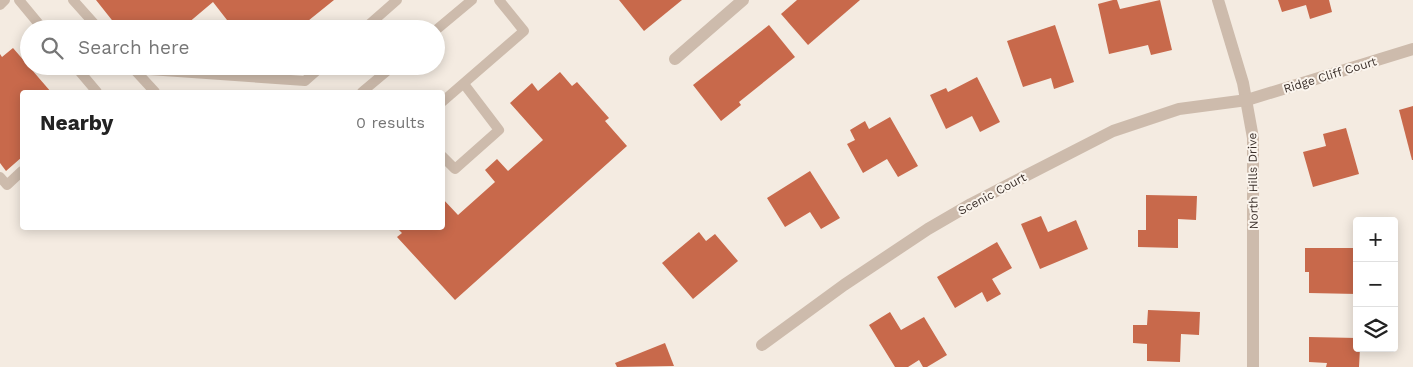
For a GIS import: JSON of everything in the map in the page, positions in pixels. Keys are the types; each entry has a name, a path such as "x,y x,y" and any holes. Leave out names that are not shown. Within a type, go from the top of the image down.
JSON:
{"street":[{"path":"675,59 743,0"},
{"name":"North Hills Drive","path":"1218,0 1248,100 1253,138 1253,367"},
{"name":"Ridge Cliff Court","path":"1248,100 1413,49"},
{"name":"Scenic Court","path":"762,345 844,285 928,229 1072,151 1113,131 1146,119 1179,110 1248,100"}],"lane":[{"path":"0,5 6,0"},
{"path":"19,0 36,20"},
{"path":"73,0 91,20"},
{"path":"374,20 397,0"},
{"path":"445,22 472,0"},
{"path":"445,100 524,31 499,0"},
{"path":"83,75 95,90"},
{"path":"139,75 153,90"},
{"path":"226,75 305,81 312,75"},
{"path":"364,90 382,75"},
{"path":"445,159 455,169 499,130 464,84"},
{"path":"0,177 7,185 20,173"}],"building":[{"path":"96,0 334,0 309,20 227,20 213,2 192,20 112,20"},
{"path":"619,0 682,0 644,31"},
{"path":"797,0 860,0 808,45 781,14"},
{"path":"1117,0 1120,9 1160,0 1172,50 1151,55 1148,45 1109,54 1098,4"},
{"path":"1278,0 1329,0 1332,12 1310,19 1306,5 1282,12"},
{"path":"769,25 795,57 739,102 741,105 721,121 693,85"},
{"path":"1055,25 1074,82 1054,89 1051,78 1023,87 1007,41"},
{"path":"13,48 20,56 20,75 36,75 49,90 20,90 20,159 6,171 0,163 0,54 2,57"},
{"path":"560,72 572,86 577,82 609,118 605,121 627,146 455,300 397,237 402,233 399,230 445,230 445,201 458,215 495,182 485,170 497,159 508,171 543,140 510,103 532,83 538,91"},
{"path":"977,77 1000,122 980,132 972,116 946,129 930,95 946,88 948,92"},
{"path":"1413,106 1413,160 1412,160 1399,110"},
{"path":"890,117 918,166 898,177 887,159 863,173 847,144 855,140 850,130 865,121 869,129"},
{"path":"1346,128 1359,174 1313,187 1303,152 1326,146 1323,134"},
{"path":"810,171 840,218 821,229 810,212 785,227 767,198"},
{"path":"1146,195 1197,196 1196,220 1178,219 1178,248 1138,247 1138,230 1146,230"},
{"path":"1041,216 1048,232 1076,220 1088,249 1040,269 1021,224"},
{"path":"699,232 706,241 715,234 738,261 693,299 662,263"},
{"path":"997,242 1012,268 992,279 1001,294 987,302 982,292 955,308 937,277"},
{"path":"1305,248 1353,248 1353,294 1309,293 1309,272 1305,272"},
{"path":"1148,310 1200,312 1199,335 1181,334 1180,362 1147,361 1147,344 1133,343 1133,325 1147,325"},
{"path":"890,312 901,330 924,317 947,355 927,367 923,367 919,360 908,367 895,367 869,325"},
{"path":"1309,337 1353,338 1353,352 1360,352 1359,367 1326,367 1327,363 1309,362"},
{"path":"665,343 674,366 617,367 615,363"}]}
